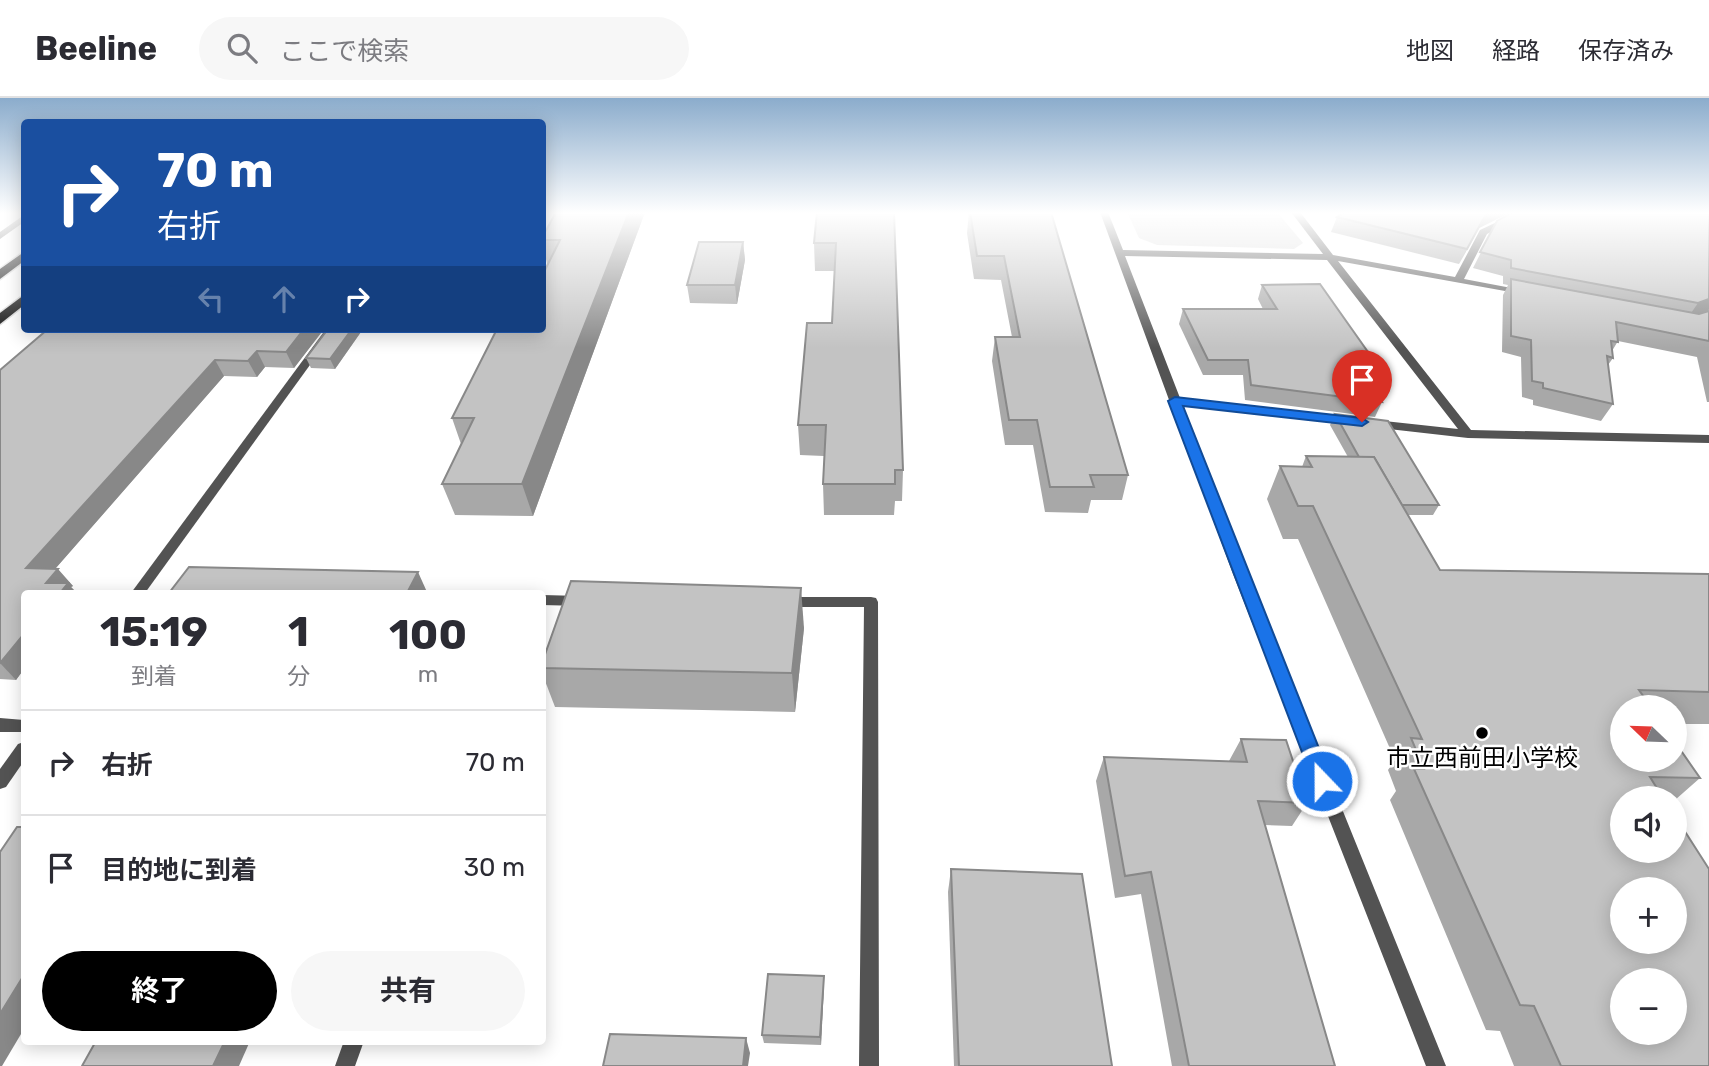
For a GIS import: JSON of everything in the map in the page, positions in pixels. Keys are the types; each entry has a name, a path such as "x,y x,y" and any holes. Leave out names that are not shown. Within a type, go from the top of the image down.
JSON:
{"main road":[{"path":"0,275 21,258"},
{"path":"0,320 21,302"}],"street":[{"path":"1121,257 1245,587 1436,1066"},
{"path":"1331,257 1468,434"},
{"path":"1332,257 1539,296"},
{"path":"1458,281 1470,257"},
{"path":"140,590 328,333"},
{"path":"1175,401 1468,434 1709,439"},
{"path":"546,600 597,601"},
{"path":"762,602 871,602 869,1066"},
{"path":"0,725 21,726"},
{"path":"0,782 21,753"},
{"path":"345,1066 353,1045"}],"building":[{"path":"551,257 611,257 522,484 442,484 474,418 452,418 495,333 546,333 546,268"},
{"path":"695,257 740,257 735,285 687,285"},
{"path":"835,257 896,257 903,470 895,470 895,484 823,484 826,425 798,425 807,323 832,323"},
{"path":"1004,257 1064,257 1128,475 1090,475 1094,487 1050,487 1037,420 1009,420 995,337 1020,337"},
{"path":"1500,257 1709,257 1709,299 1698,303 1511,268 1511,260"},
{"path":"1511,279 1699,314 1709,311 1709,341 1616,322 1618,342 1611,341 1613,358 1607,356 1613,404 1543,388 1543,383 1532,381 1531,340 1511,336"},
{"path":"1320,284 1380,369 1362,369 1382,402 1251,385 1248,360 1208,360 1183,309 1277,309 1262,285"},
{"path":"43,333 301,333 286,352 257,351 248,361 215,360 26,568 58,569 46,583 68,583 62,590 21,590 21,638 0,663 0,370"},
{"path":"325,333 349,333 330,359 306,358"},
{"path":"1335,414 1388,421 1439,505 1402,505 1374,457 1359,457"},
{"path":"1306,456 1374,457 1440,570 1709,574 1709,692 1639,690 1643,695 1610,695 1610,772 1687,772 1687,759 1700,778 1650,777 1656,786 1610,786 1610,863 1687,863 1687,835 1709,869 1709,1066 1561,1066 1534,1006 1520,1005 1414,769 1424,769 1411,738 1422,739 1313,506 1298,506 1280,466 1312,467"},
{"path":"189,567 418,572 409,590 171,590"},
{"path":"571,581 801,588 792,673 546,668 546,652"},
{"path":"1241,739 1286,740 1307,803 1258,801 1335,1066 1189,1066 1151,872 1125,876 1104,757 1247,762"},
{"path":"17,827 21,827 21,980 0,1014 0,852"},
{"path":"951,869 1082,874 1112,1066 959,1066"},
{"path":"768,974 824,976 820,1037 762,1035"},
{"path":"610,1034 746,1038 743,1066 603,1066"},
{"path":"94,1045 223,1045 213,1066 82,1066"}],"place":[{"name":"市立西前田小学校","path":"1482,733"}],"route":[{"path":"1322,781 1175,401 1362,422"}]}
